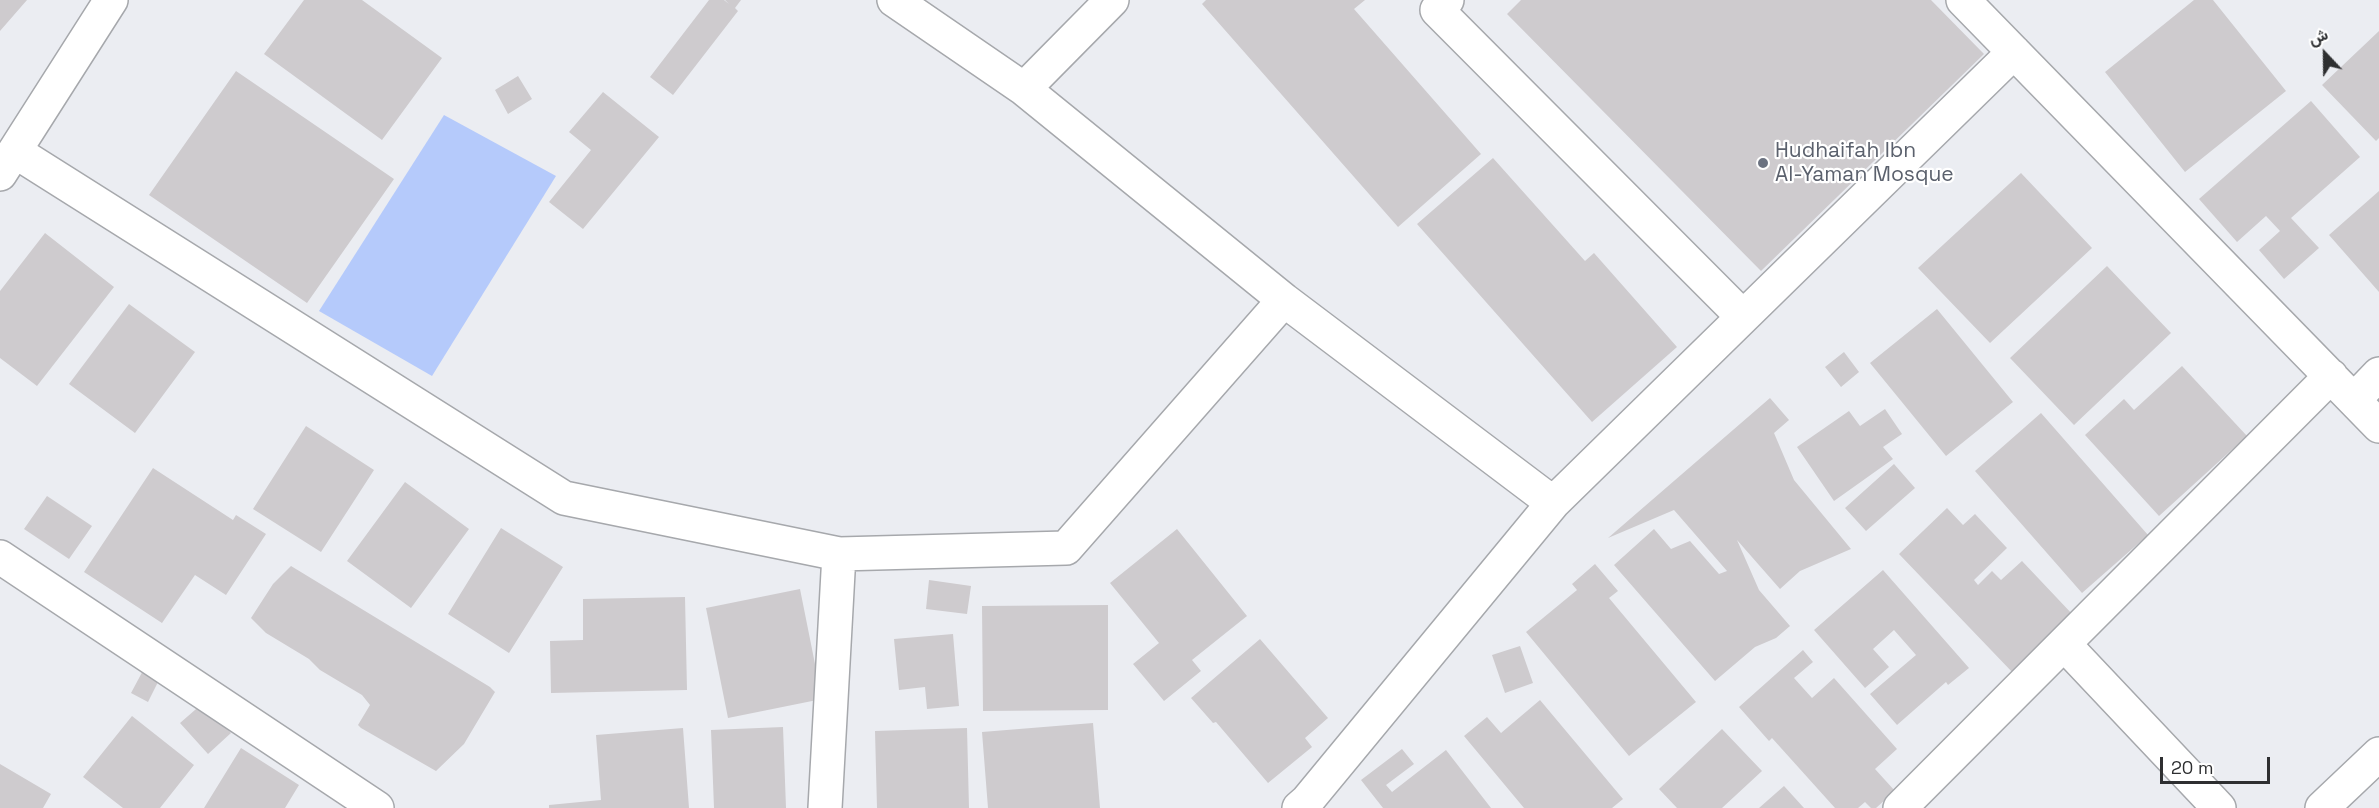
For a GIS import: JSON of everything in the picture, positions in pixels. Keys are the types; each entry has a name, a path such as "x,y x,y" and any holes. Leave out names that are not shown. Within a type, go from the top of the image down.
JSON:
{"street":[{"path":"111,0 8,163 564,498 839,554 1066,548 1284,300"},
{"path":"894,0 1024,89 1284,300 1553,503"},
{"path":"1024,89 1112,0"},
{"path":"1447,0 1437,10 1743,318"},
{"path":"1963,0 2379,426"},
{"path":"1307,806 1553,503 2014,52"},
{"path":"2354,400 2379,374"},
{"path":"1900,808 2331,376"},
{"path":"825,808 839,554"},
{"path":"0,557 377,808"},
{"path":"2064,644 2219,808"},
{"path":"2322,808 2379,753"}],"shaded area":[{"path":"444,115 556,176 432,376 319,311"}],"building":[{"path":"0,0 27,0 0,31"},
{"path":"304,0 362,0 442,58 382,140 264,54"},
{"path":"709,0 724,0 729,4 725,0 741,0 735,8 738,11 673,95 650,77"},
{"path":"1206,0 1365,0 1354,9 1481,154 1398,227 1202,4"},
{"name":"Hudhaifah Ibn Al-Yaman Mosque","path":"1521,0 1931,0 1984,54 1761,271 1507,14"},
{"path":"2194,0 2213,0 2286,91 2185,172 2105,72"},
{"path":"2379,31 2379,138 2376,141 2322,85"},
{"path":"236,71 394,179 307,303 149,195"},
{"path":"518,76 532,99 508,114 495,90"},
{"path":"603,92 659,137 583,229 549,202 591,150 569,132"},
{"path":"2311,101 2360,157 2291,218 2319,248 2284,279 2259,250 2280,231 2266,216 2237,242 2199,199"},
{"path":"1493,158 1585,261 1594,253 1677,347 1592,422 1417,224"},
{"path":"2021,173 2092,248 1990,343 1918,268"},
{"path":"2379,191 2379,292 2329,235"},
{"path":"45,233 114,287 37,386 0,358 0,291"},
{"path":"2107,266 2171,333 2074,425 2010,358"},
{"path":"129,304 195,352 135,433 69,384"},
{"path":"1937,309 2013,402 1946,456 1870,363"},
{"path":"1844,352 1859,372 1841,387 1825,367"},
{"path":"2182,366 2247,436 2159,516 2085,435 2124,399 2134,410"},
{"path":"1770,398 1789,420 1774,433 1794,480 1851,549 1800,571 1780,589 1737,540 1759,590 1790,626 1776,638 1755,647 1715,681 1614,565 1654,529 1671,549 1690,541 1719,574 1727,571 1674,510 1608,538"},
{"path":"1885,409 1902,434 1883,447 1893,459 1834,501 1797,447 1849,411 1860,426"},
{"path":"2041,413 2148,535 2082,593 1975,471"},
{"path":"306,426 374,470 321,552 253,509"},
{"path":"1894,464 1915,488 1866,531 1845,508"},
{"path":"153,468 233,520 236,515 266,534 226,595 195,575 162,623 84,572"},
{"path":"405,482 469,529 411,608 347,561"},
{"path":"47,496 92,526 69,559 24,529"},
{"path":"1947,508 1963,525 1975,514 2007,548 1974,580 1978,585 1992,571 2001,580 2022,561 2074,616 2014,674 1899,554"},
{"path":"501,528 563,567 509,653 448,614"},
{"path":"1177,529 1247,616 1192,660 1201,671 1164,701 1133,664 1159,643 1110,583"},
{"path":"1595,564 1618,591 1609,598 1696,702 1629,756 1526,632 1577,590 1572,584"},
{"path":"291,566 495,692 464,744 436,771 361,728 358,725 370,705 362,695 266,633 251,618 273,584"},
{"path":"1883,570 1969,668 1948,685 1946,682 1897,725 1870,694 1916,655 1894,630 1873,649 1889,667 1865,688 1814,630"},
{"path":"929,580 971,586 967,614 926,609"},
{"path":"800,589 822,699 728,718 706,608"},
{"path":"685,597 687,690 551,693 550,641 583,640 583,599"},
{"path":"1108,605 1108,710 983,711 982,606"},
{"path":"953,634 959,706 927,709 925,687 899,690 894,639"},
{"path":"1260,639 1328,718 1305,738 1312,747 1268,783 1216,722 1213,723 1191,698"},
{"path":"1520,646 1533,683 1505,693 1492,655"},
{"path":"1803,650 1813,662 1794,678 1812,698 1834,678 1897,749 1875,769 1895,791 1876,808 1871,808 1865,802 1858,808 1835,808 1772,738 1769,741 1739,707"},
{"path":"146,665 162,674 148,702 131,693"},
{"path":"1540,700 1623,799 1612,808 1524,808 1464,736 1487,717 1501,733"},
{"path":"203,703 231,733 208,754 180,723"},
{"path":"132,716 194,765 160,808 123,808 83,777"},
{"path":"1093,723 1100,808 988,808 982,732"},
{"path":"783,727 786,808 714,808 711,730"},
{"path":"683,728 689,808 549,808 549,805 601,800 596,735"},
{"path":"967,728 969,808 877,808 875,731"},
{"path":"1722,729 1762,771 1722,808 1677,808 1659,789"},
{"path":"241,748 299,785 285,808 204,808"},
{"path":"1402,749 1414,764 1386,785 1392,792 1446,750 1491,808 1383,808 1361,780"},
{"path":"0,764 51,794 43,808 0,808"},
{"path":"1784,786 1804,808 1759,808"}],"place":[{"name":"Hudhaifah Ibn Al-Yaman Mosque","path":"1763,163"}]}
